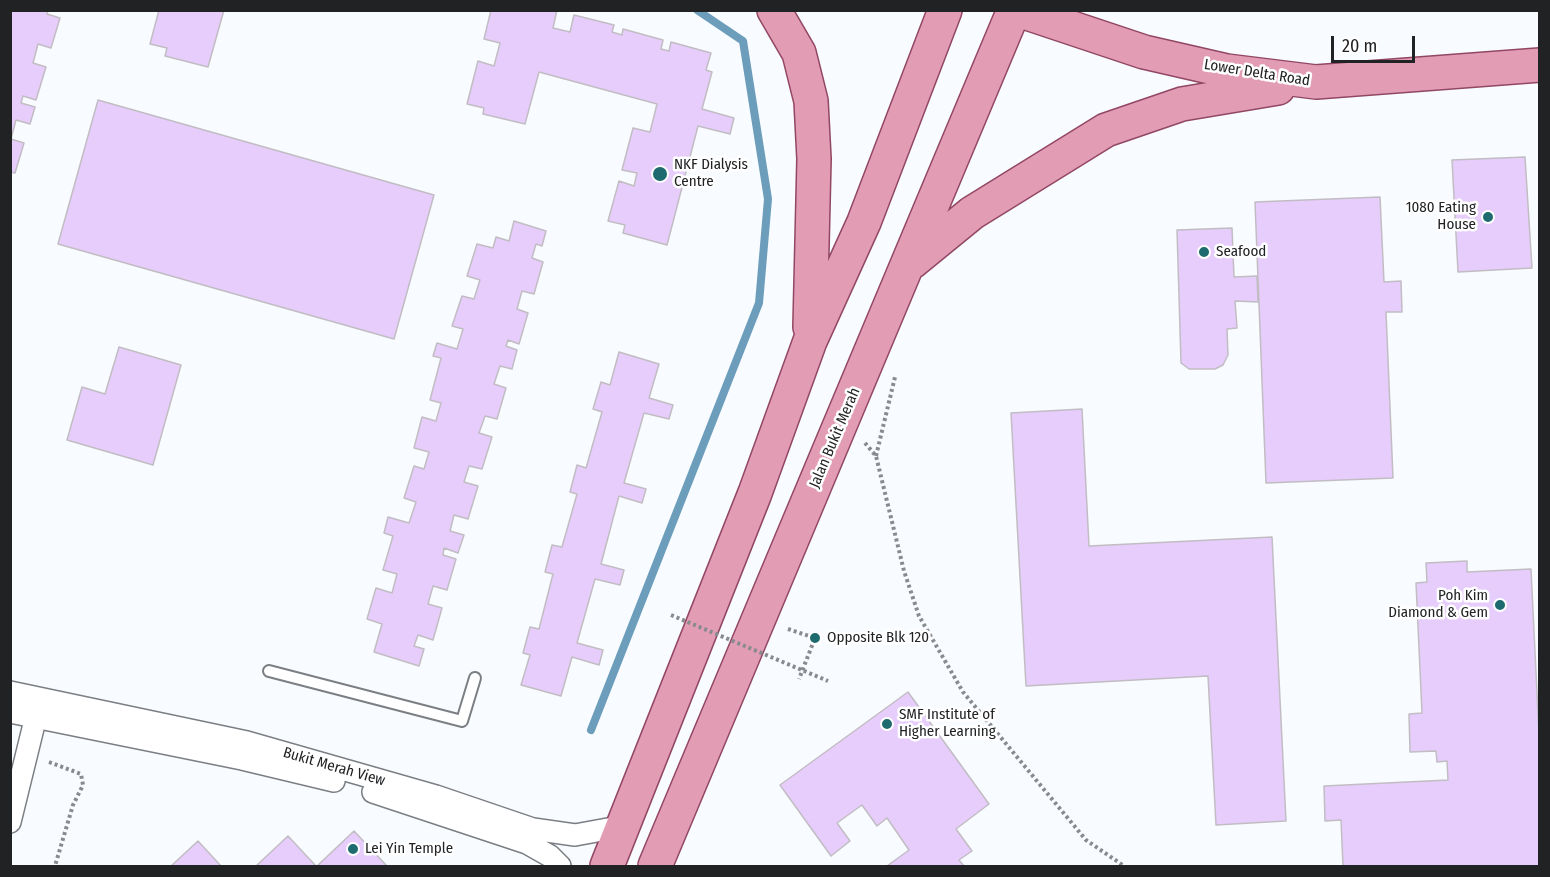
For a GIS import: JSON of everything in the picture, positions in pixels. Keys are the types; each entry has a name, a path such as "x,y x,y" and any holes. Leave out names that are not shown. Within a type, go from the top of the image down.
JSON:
{"main road":[{"path":"774,10 799,53 811,101 814,159 810,341"},
{"path":"607,867 755,493 810,341 864,222 945,10"},
{"name":"Lower Delta Road","path":"1016,10 1144,52 1227,71 1316,82 1539,65"},
{"name":"Jalan Bukit Merah","path":"655,867 1016,10"},
{"path":"907,267 972,213 1106,130 1182,104 1316,82"}],"street":[{"name":"Bukit Merah View","path":"25,704 244,751 436,796 533,829 575,835 624,826"},
{"path":"10,770 25,704"},
{"path":"10,822 25,704"},
{"name":"Bukit Merah View","path":"244,751 527,843 550,856 560,867"}],"lane":[{"path":"269,671 462,721 475,678"}],"path":[{"path":"844,416 876,456 904,571 919,616 963,692 1086,840 1124,867"},
{"path":"671,615 828,681"},
{"path":"759,618 815,638 799,679"},
{"path":"47,761 81,774 83,784 73,805 55,867"}],"building":[{"path":"10,10 48,10 47,14 60,18 51,48 38,44 33,63 46,67 36,100 23,96 21,103 35,107 30,124 16,120 11,139 24,143 15,173 10,172"},
{"path":"159,10 224,10 208,67 165,56 167,48 150,44"},
{"path":"491,10 557,10 553,28 570,32 574,15 614,25 612,32 622,35 623,29 663,40 661,49 669,51 671,42 711,53 706,70 712,72 702,109 734,118 730,134 698,126 667,245 623,233 625,225 608,221 619,181 634,186 637,173 622,170 633,128 650,132 657,104 539,72 525,124 483,114 484,108 467,104 478,61 494,66 500,43 484,39"},
{"path":"98,100 434,195 394,339 58,244"},
{"path":"1525,157 1532,268 1458,272 1452,160"},
{"path":"1380,197 1384,282 1401,281 1402,312 1386,312 1393,478 1266,483 1255,202"},
{"path":"514,221 546,231 542,246 536,244 532,258 543,262 534,294 522,291 517,309 528,313 519,344 508,340 506,346 517,350 512,369 500,366 494,384 506,388 497,419 485,416 479,433 492,437 482,469 469,466 464,482 478,486 468,519 454,515 450,531 464,535 458,553 444,548 443,555 456,559 447,590 433,586 428,604 442,608 433,640 418,635 414,646 424,649 419,666 374,652 382,624 367,619 376,588 392,593 397,574 383,570 393,536 384,533 388,517 409,523 416,502 404,498 414,466 424,469 429,452 414,448 422,417 436,421 441,403 430,400 441,358 433,356 437,343 457,349 463,329 452,326 462,296 474,299 480,280 467,276 477,244 493,248 496,237 509,241"},
{"path":"1232,228 1234,277 1257,276 1258,302 1235,301 1237,328 1227,329 1228,355 1223,365 1215,369 1189,369 1181,363 1177,230"},
{"path":"119,347 181,365 153,465 67,440 82,387 105,394"},
{"path":"619,352 659,364 649,398 673,405 669,419 644,413 624,483 646,489 642,503 619,496 601,564 624,570 620,585 595,579 577,643 603,650 599,665 572,657 561,696 521,685 530,655 523,653 530,627 539,629 553,574 545,572 552,545 562,547 577,494 570,492 577,465 586,468 602,412 593,409 601,382 610,385"},
{"path":"1082,409 1089,546 1272,537 1286,821 1216,825 1208,676 1026,686 1011,413"},
{"path":"1467,561 1467,572 1531,569 1540,755 1540,866 1343,866 1341,820 1325,821 1324,786 1448,780 1447,761 1437,762 1436,751 1410,752 1409,714 1422,713 1416,583 1427,582 1426,563"},
{"path":"908,692 989,804 956,829 972,851 959,860 964,866 887,866 909,850 887,818 877,826 862,805 837,823 850,841 831,856 780,785"},
{"name":"Lei Yin Temple","path":"354,831 387,866 317,866"},
{"path":"288,836 316,866 256,866"},
{"path":"198,841 221,866 171,866"}],"waterway":[{"path":"591,730 759,303 768,199 743,41 697,10"}],"place":[{"name":"NKF Dialysis Centre","path":"660,174"},
{"name":"1080 Eating House","path":"1488,217"},
{"name":"Seafood","path":"1204,252"},
{"name":"Poh Kim Diamond & Gem","path":"1500,605"},
{"name":"Opposite Blk 120","path":"815,638"},
{"name":"SMF Institute of Higher Learning","path":"887,724"},
{"name":"Lei Yin Temple","path":"353,849"}]}
